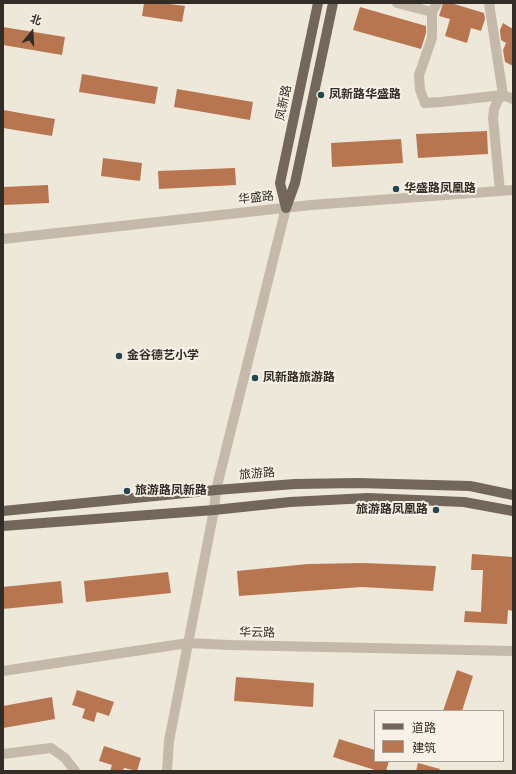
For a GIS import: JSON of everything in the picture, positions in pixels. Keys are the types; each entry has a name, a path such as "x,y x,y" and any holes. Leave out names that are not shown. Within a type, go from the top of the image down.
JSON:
{"main road":[{"name":"凤新路","path":"286,208 280,183 318,3"},
{"path":"286,208 295,183 333,3"},
{"name":"旅游路","path":"3,512 216,490 296,484 357,483 470,486 513,495"},
{"path":"3,526 214,510 290,502 368,498 464,502 513,511"}],"street":[{"path":"397,3 432,12"},
{"path":"437,3 432,12 432,38 419,75 420,90 425,103 503,95 513,99"},
{"path":"490,3 503,95"},
{"path":"500,191 493,118 494,109 498,100 503,95"},
{"name":"华盛路","path":"3,239 286,208 513,190"},
{"path":"167,771 168,742 214,510 216,490 286,208"},
{"name":"华云路","path":"3,671 188,643 513,651"},
{"path":"3,754 51,748 65,758 75,771"}],"building":[{"path":"144,3 162,3 185,6 182,22 142,16"},
{"path":"443,3 451,3 484,13 485,19 481,31 471,28 467,43 445,36 450,19 439,16"},
{"path":"360,7 426,26 426,33 421,49 353,30"},
{"path":"503,23 513,29 513,66 505,62 503,50 506,43 501,40 500,30"},
{"path":"3,27 65,37 62,55 3,45"},
{"path":"82,74 158,87 155,104 79,92"},
{"path":"177,89 253,102 250,120 174,107"},
{"path":"3,110 55,119 52,136 3,128"},
{"path":"487,131 488,154 418,158 416,134"},
{"path":"401,139 403,163 332,167 331,143"},
{"path":"103,158 142,163 140,181 101,176"},
{"path":"235,168 236,185 159,189 158,171"},
{"path":"48,185 49,203 3,205 3,187"},
{"path":"472,554 513,557 513,611 508,610 507,624 464,622 465,611 481,612 483,570 471,570"},
{"path":"364,563 436,566 433,591 362,587 239,596 237,571 308,564"},
{"path":"168,572 171,593 86,602 84,581"},
{"path":"61,581 63,603 3,609 3,587"},
{"path":"457,670 473,676 462,710 443,710"},
{"path":"236,677 314,683 313,707 234,701"},
{"path":"77,690 114,702 109,716 97,712 94,722 82,718 85,709 72,705"},
{"path":"52,697 55,719 3,728 3,706"},
{"path":"339,739 374,750 374,762 389,762 386,771 378,771 333,757"},
{"path":"104,746 141,758 137,771 124,768 123,771 110,771 112,765 99,761"},
{"path":"418,763 440,769 439,771 416,771"}],"place":[{"name":"凤新路华盛路","path":"321,95"},
{"name":"华盛路凤凰路","path":"396,189"},
{"name":"金谷德艺小学","path":"119,356"},
{"name":"凤新路旅游路","path":"255,378"},
{"name":"旅游路凤新路","path":"127,491"},
{"name":"旅游路凤凰路","path":"436,510"}]}
